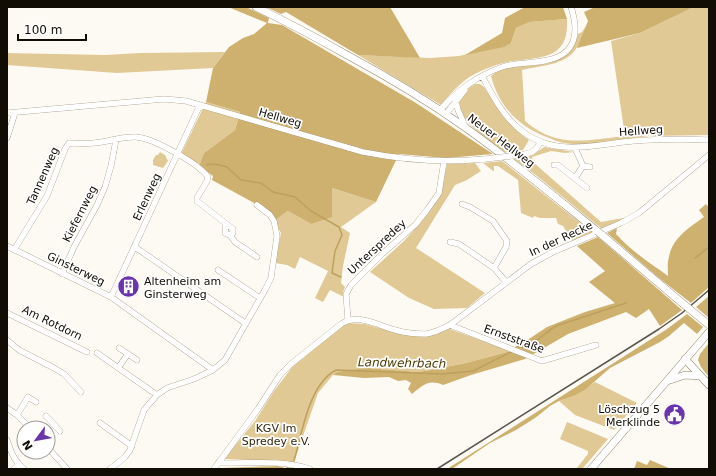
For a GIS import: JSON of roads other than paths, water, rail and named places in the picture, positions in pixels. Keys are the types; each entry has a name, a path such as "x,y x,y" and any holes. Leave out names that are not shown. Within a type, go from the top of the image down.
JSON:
{"main road":[{"name":"Neuer Hellweg","path":"256,7 311,35 406,88 467,128 600,233 709,325"},
{"path":"591,469 709,332"},
{"path":"685,359 709,385"},
{"path":"667,381 685,375 700,376"}],"street":[{"path":"443,112 454,94 482,76 506,66 554,58 564,52 572,43 576,32 571,7"},
{"name":"Hellweg","path":"482,76 508,118 515,126 540,142 552,146 575,148 651,140 709,140"},
{"path":"443,112 456,101 470,83"},
{"name":"Hellweg","path":"7,113 164,99 186,101 363,152 405,159 444,161 485,159 520,155 534,152 537,150 540,142"},
{"path":"456,101 458,110 467,128"},
{"name":"Erlenweg","path":"111,297 200,105"},
{"path":"7,138 15,113"},
{"name":"Tannenweg","path":"14,250 47,196 65,149 69,143 92,144 136,137 144,138 177,154 201,170 208,177 197,198 197,201 233,229 230,235 234,242 257,258"},
{"name":"Kiefernweg","path":"62,274 74,246 105,187 116,140"},
{"path":"575,148 583,166"},
{"name":"In der Recke","path":"348,320 366,320 396,330 418,334 432,333 450,325 524,268 542,257 614,226 639,213 709,154"},
{"name":"Unterspredey","path":"348,320 346,294 351,285 382,254 415,225 427,210 439,193 444,161"},
{"path":"554,165 558,165 587,188"},
{"path":"583,166 590,167"},
{"path":"575,178 583,166"},
{"path":"462,204 470,207 493,221 507,241 506,247 494,268"},
{"path":"110,469 125,457 132,446 144,410 157,395 167,388 194,379 213,370 225,360 260,298 271,278 277,236 274,222 270,215 257,205"},
{"path":"450,242 459,244 494,268 506,282"},
{"name":"Ginsterweg","path":"7,246 111,297 213,370"},
{"path":"135,247 245,323"},
{"path":"218,270 260,298"},
{"name":"Am Rotdorn","path":"7,313 88,352"},
{"path":"214,469 285,370 334,329 348,320"},
{"name":"Ernststraße","path":"450,325 542,362 596,345"},
{"path":"7,340 19,350 64,374 81,392"},
{"path":"119,348 137,360"},
{"path":"97,353 157,395"},
{"path":"118,368 128,354"},
{"path":"17,415 28,398 36,402"},
{"path":"7,408 22,420"},
{"path":"46,416 50,420"},
{"path":"100,423 132,446"},
{"path":"56,426 60,431"},
{"path":"7,440 12,455 24,469"},
{"path":"56,457 67,469"},
{"path":"218,463 233,464 270,462 294,464 310,469"},
{"path":"14,469 19,465"}],"waterway":[{"path":"207,165 215,164 227,167 241,180 261,183 273,192 295,197 311,211 339,227 342,235 335,251 332,273 341,277"},
{"name":"Landwehrbach","path":"695,258 709,247"},
{"name":"Landwehrbach","path":"515,348 518,346 523,347 532,343 556,326 626,303"},
{"name":"Landwehrbach","path":"294,461 308,410 313,398 319,386 336,370 443,374 473,371 511,352"},
{"name":"Landwehrbach","path":"286,469 289,466"}],"railway":[{"path":"437,469 659,329 682,313 709,290"}],"place":[{"name":"Altenheim am Ginsterweg","path":"129,287"},
{"name":"Löschzug 5 Merklinde","path":"675,415"}],"park label":[{"name":"KGV Im Spredey e.V.","path":"276,434"}]}
